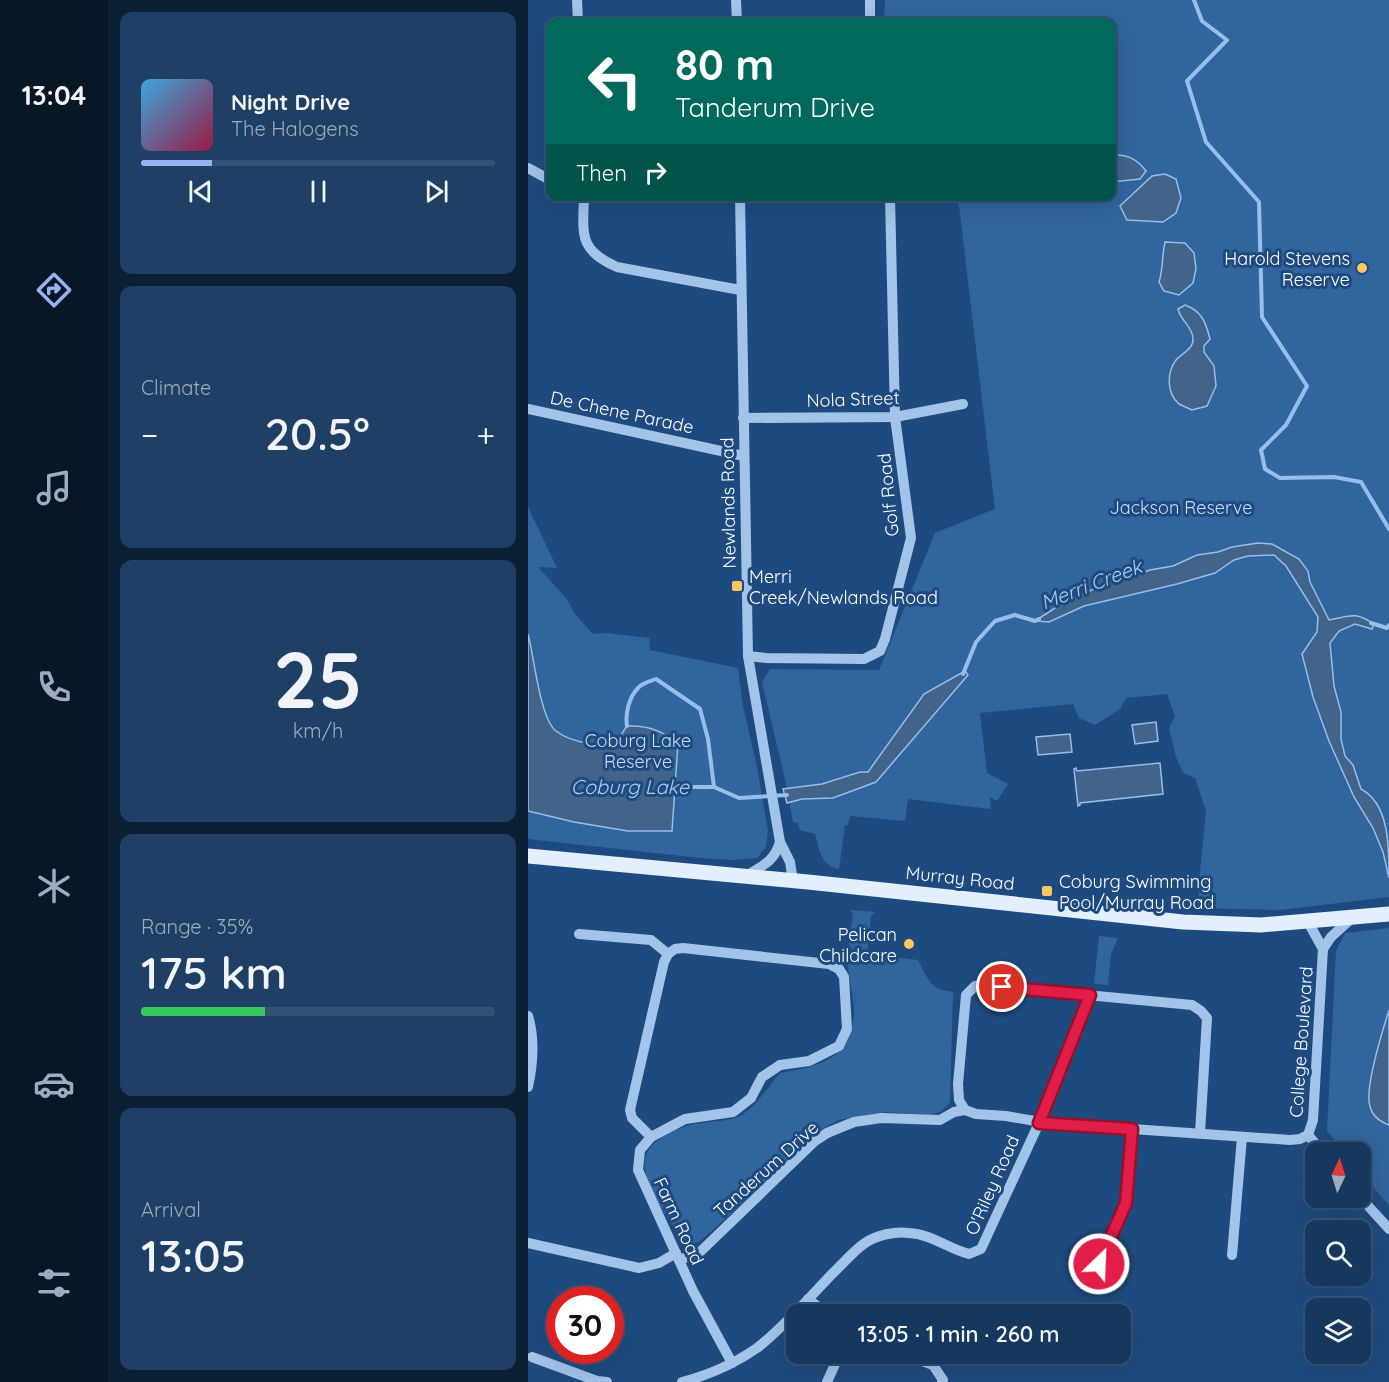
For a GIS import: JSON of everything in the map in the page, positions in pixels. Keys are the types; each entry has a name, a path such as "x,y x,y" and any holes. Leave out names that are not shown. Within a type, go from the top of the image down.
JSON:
{"main road":[{"name":"Murray Road","path":"528,859 745,876 1183,922 1261,925 1389,914"}],"street":[{"path":"577,0 578,18"},
{"path":"736,0 737,18"},
{"path":"870,0 870,18"},
{"path":"528,168 546,178"},
{"path":"584,201 583,234 586,244 603,261 617,267 740,290"},
{"name":"Newlands Road","path":"740,201 748,656 779,838 790,862 793,881"},
{"name":"Golf Road","path":"748,656 864,659 880,651 885,639 911,538 895,417 890,201"},
{"name":"Nola Street","path":"743,418 895,417 963,404"},
{"name":"De Chene Parade","path":"528,409 744,456"},
{"path":"745,876 776,855 779,838"},
{"name":"College Boulevard","path":"1308,1135 1312,1128 1313,1117 1323,949 1331,937 1353,916"},
{"name":"College Boulevard","path":"1308,922 1323,949"},
{"path":"579,934 651,940 668,954"},
{"path":"683,948 829,964 839,969 844,977 847,1029 839,1046 809,1061 780,1065 762,1077 752,1098 733,1112 685,1119 651,1137 632,1118 630,1110 664,962 668,954 675,949 683,948"},
{"path":"965,1110 959,1100 958,1084 964,1001 972,989 982,985 1192,1005 1207,1018 1200,1134"},
{"name":"O'Riley Road","path":"808,1299 855,1251 879,1237 908,1232 923,1235 969,1254 981,1249 1039,1123 1090,995"},
{"path":"528,1016 533,1047 528,1087"},
{"name":"Tanderum Drive","path":"528,1243 639,1268 700,1252 827,1133 854,1122 881,1119 940,1120 954,1112 965,1110 976,1114 1006,1116 1039,1123 1290,1140 1308,1135"},
{"path":"1090,1284 1126,1203 1132,1129"},
{"path":"1308,1135 1314,1142"},
{"name":"Farm Road","path":"651,1137 640,1150 638,1170 693,1291 732,1363"},
{"path":"1232,1255 1242,1137"},
{"path":"1370,1208 1389,1228"},
{"path":"682,1382 702,1377 732,1363 758,1346 808,1299 814,1304"},
{"path":"532,1357 597,1382 607,1382"},
{"path":"827,1382 835,1364"},
{"path":"930,1364 943,1381"}],"green space":[{"name":"Jackson Reserve","path":"885,0 1389,0 1389,897 1280,910 1199,908 1206,811 1195,778 1183,773 1176,757 1169,728 1175,716 1167,694 1126,698 1120,709 1095,725 1079,718 1073,704 980,713 987,773 1008,784 997,801 990,797 991,809 908,799 905,821 850,816 848,825 845,825 839,869 824,860 815,834 800,830 798,823 793,822 762,682 770,669 879,670 935,533 995,509 958,201 1116,201 1116,18 884,18"},
{"name":"Coburg Lake Reserve","path":"528,507 557,568 538,567 566,598 575,614 593,634 607,633 649,638 650,650 738,668 743,706 768,831 766,847 757,858 733,860 700,858 528,839"},
{"path":"850,910 875,912 871,916 867,954 918,960 934,986 953,992 950,1102 942,1111 931,1115 885,1112 838,1120 815,1133 739,1207 699,1242 686,1244 651,1189 646,1176 646,1155 653,1144 678,1129 740,1116 757,1102 780,1073 821,1063 832,1058 841,1050 848,1040 854,1012 848,965 853,914"},
{"path":"1389,928 1389,1206 1371,1184 1371,1142 1336,1142 1327,1131 1336,951 1345,933"},
{"path":"1099,936 1118,938 1111,954 1108,985 1094,984"}],"water":[{"path":"1116,155 1131,158 1139,163 1146,171 1140,179 1116,182"},
{"path":"1165,174 1176,179 1181,198 1176,213 1163,222 1127,220 1120,206 1152,176"},
{"path":"1165,242 1185,243 1194,253 1196,269 1193,283 1179,295 1164,291 1159,282"},
{"path":"1185,305 1199,314 1207,328 1210,339 1204,346 1204,352 1214,366 1216,386 1207,406 1192,410 1179,404 1172,394 1169,382 1176,360 1190,348 1193,342 1191,330 1178,309"},
{"path":"1258,543 1272,544 1299,559 1308,571 1310,582 1329,620 1357,616 1374,624 1372,629 1355,624 1339,631 1330,643 1334,686 1341,712 1341,739 1345,756 1353,765 1361,789 1370,796 1382,815 1388,839 1389,878 1383,852 1373,828 1354,797 1329,741 1313,697 1302,654 1317,632 1318,617 1286,566 1274,555 1248,556 1234,560 1215,573 1084,606 1049,622 1035,621 1058,606 1100,586 1150,570 1173,566 1197,555"},
{"name":"Coburg Lake","path":"528,634 542,701 550,724 556,731 573,740 611,746 617,742 627,726 641,727 661,732 678,744 672,831 628,831 528,811"},
{"path":"965,671 968,675 876,782 833,798 802,799 787,803 783,789 822,784 860,772 868,772 924,694"},
{"path":"1156,722 1158,741 1135,744 1132,725"},
{"path":"1070,734 1072,752 1038,755 1036,737"},
{"path":"1160,763 1163,794 1080,803 1078,806 1074,769 1076,768 1077,771"},
{"path":"1389,1010 1389,1125 1375,1116 1371,1110 1369,1098 1375,1059"}],"waterway":[{"path":"1194,0 1202,21 1227,40 1187,81 1206,142 1259,202 1262,317 1307,386 1286,425 1261,450 1265,469 1280,478 1334,477 1361,482 1389,529"},
{"name":"Merri Creek","path":"963,674 976,642 995,621 1015,615 1035,621 1039,619"},
{"path":"1371,623 1387,628 1389,625"},
{"path":"627,726 628,706 632,696 642,685 656,679 700,709 708,739 714,787"},
{"name":"Merri Creek","path":"671,787 714,787 739,798 787,795"}],"place":[{"name":"Harold Stevens Reserve","path":"1362,268"},
{"name":"Merri Creek/Newlands Road","path":"737,586"},
{"name":"Coburg Swimming Pool/Murray Road","path":"1047,891"},
{"name":"Pelican Childcare","path":"909,944"}],"route":[{"path":"1002,987 1090,995 1039,1123 1132,1129 1126,1203 1099,1264"}]}
